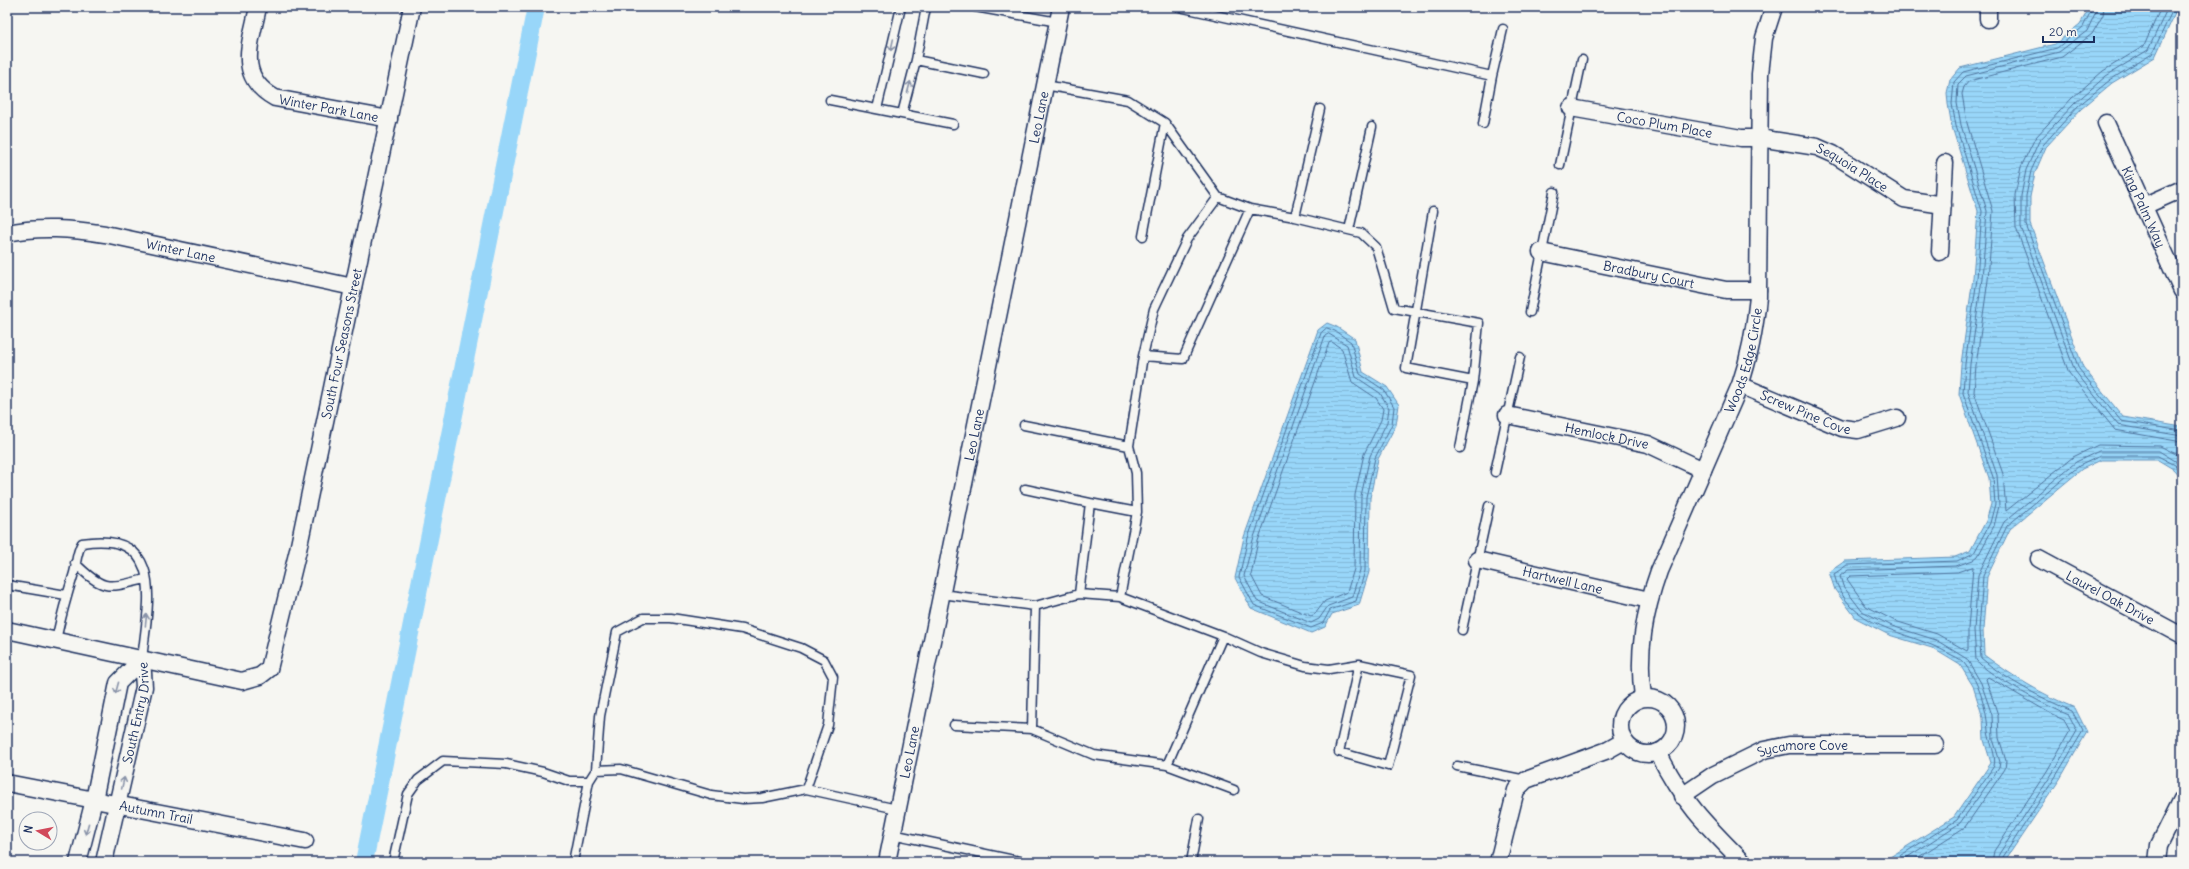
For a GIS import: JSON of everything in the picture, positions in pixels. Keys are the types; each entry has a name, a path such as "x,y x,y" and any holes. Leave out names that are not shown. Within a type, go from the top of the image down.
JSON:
{"street":[{"name":"Winter Park Lane","path":"258,7 248,54 249,67 253,78 264,92 275,98 389,119"},
{"name":"South Four Seasons Street","path":"142,659 242,681 260,676 269,669 298,550 412,7"},
{"name":"Woods Edge Circle","path":"1643,697 1640,659 1643,629 1649,600 1659,571 1740,385 1750,357 1756,327 1758,290 1760,74 1764,38 1774,7"},
{"name":"Leo Lane","path":"886,862 1059,15"},
{"name":"Coco Plum Place","path":"1571,108 1741,138 1759,138"},
{"name":"King Palm Way","path":"2106,123 2182,291"},
{"name":"Sequoia Place","path":"1759,138 1817,147 1833,154 1904,199 1943,205"},
{"path":"1940,252 1945,163"},
{"path":"2144,206 2182,189"},
{"name":"Winter Lane","path":"7,233 37,229 78,230 105,234 353,287"},
{"name":"Bradbury Court","path":"1541,252 1726,290 1758,290"},
{"name":"Screw Pine Cove","path":"1740,385 1842,428 1858,430 1896,418"},
{"name":"Hemlock Drive","path":"1507,414 1648,444 1703,470"},
{"name":"Laurel Oak Drive","path":"2038,559 2182,636"},
{"name":"Hartwell Lane","path":"1477,560 1649,600"},
{"path":"7,630 142,659"},
{"name":"South Entry Drive","path":"78,862 94,800 118,683 142,659"},
{"name":"South Entry Drive","path":"104,862 144,687 142,659"},
{"path":"1643,697 1655,698 1666,704 1675,718 1675,734 1665,748 1650,754 1635,751 1624,741 1620,734 1620,718 1629,704 1643,697"},
{"path":"1498,862 1516,790 1526,780 1608,750 1624,741"},
{"name":"Sycamore Cove","path":"1682,796 1713,775 1764,750 1788,745 1935,745"},
{"path":"1658,752 1682,796 1705,824 1743,862"},
{"name":"Autumn Trail","path":"7,782 304,841"},
{"path":"2157,862 2159,845 2182,799"}],"lane":[{"path":"877,109 901,7"},
{"path":"902,114 916,60 926,7"},
{"path":"975,7 1059,15"},
{"path":"1179,7 1492,76"},
{"path":"1483,124 1503,29"},
{"path":"916,60 984,74"},
{"path":"1560,165 1582,60"},
{"path":"1045,85 1128,100 1165,123 1218,197 1250,209 1295,217 1361,233 1376,247 1394,308 1479,323 1473,381 1460,448"},
{"path":"830,100 953,124"},
{"path":"1295,217 1320,109"},
{"path":"1143,236 1165,123"},
{"path":"1349,230 1372,127"},
{"path":"1530,312 1554,192"},
{"path":"1120,597 1137,512 1136,473 1129,446 1143,356 1154,309 1188,239 1218,197"},
{"path":"1143,356 1183,359 1250,209"},
{"path":"1433,211 1406,368 1473,381"},
{"path":"1495,472 1520,357"},
{"path":"1024,424 1129,446"},
{"path":"1025,489 1137,512"},
{"path":"1078,594 1090,503"},
{"path":"1462,630 1489,506"},
{"path":"56,640 66,595 76,563 77,553 82,543 100,540 119,543 131,548 144,565 148,604 142,659"},
{"path":"76,563 100,585 116,586 146,579"},
{"path":"7,585 66,595"},
{"path":"941,594 1036,606 1078,594 1120,597 1223,636 1261,653 1305,666 1329,669 1359,664 1411,675 1388,766 1339,752 1359,664"},
{"path":"1032,729 1036,606"},
{"path":"572,862 589,781 596,770 600,716 617,632 643,618 671,618 742,629 801,648 824,660 833,677 828,725 806,789"},
{"path":"1167,765 1223,636"},
{"path":"954,725 1032,729 1094,755 1167,765 1234,790"},
{"path":"393,862 408,794 418,780 443,761 506,764 569,781 589,781"},
{"path":"1457,766 1526,780"},
{"path":"596,770 621,769 711,796 743,799 762,798 806,789 897,809"},
{"path":"1191,862 1199,819"},
{"path":"892,834 1024,862"}],"path":[{"path":"1816,7 1824,10 1828,7"}],"water":[{"path":"2090,7 2178,7 2155,57 2112,83 2081,109 2046,147 2035,173 2030,197 2030,224 2083,367 2123,417 2182,427 2182,479 2173,469 2158,460 2101,460 2082,469 2010,529 1987,577 1983,630 1984,655 2028,684 2075,708 2087,732 2060,779 2006,859 2006,862 1882,862 1954,817 1991,763 1984,740 1983,718 1973,686 1960,665 1932,648 1889,635 1856,618 1835,590 1829,572 1845,561 1955,557 1970,551 1986,521 1991,504 1989,478 1959,394 1961,364 1973,278 1978,211 1952,127 1947,93 1950,80 1960,68 2055,44 2080,24"},
{"path":"1327,323 1337,327 1355,339 1363,372 1387,387 1399,405 1396,425 1378,459 1370,498 1369,572 1359,605 1332,614 1325,627 1311,633 1251,608 1235,578 1244,537 1318,330"}],"waterway":[{"path":"364,862 536,7"}]}
